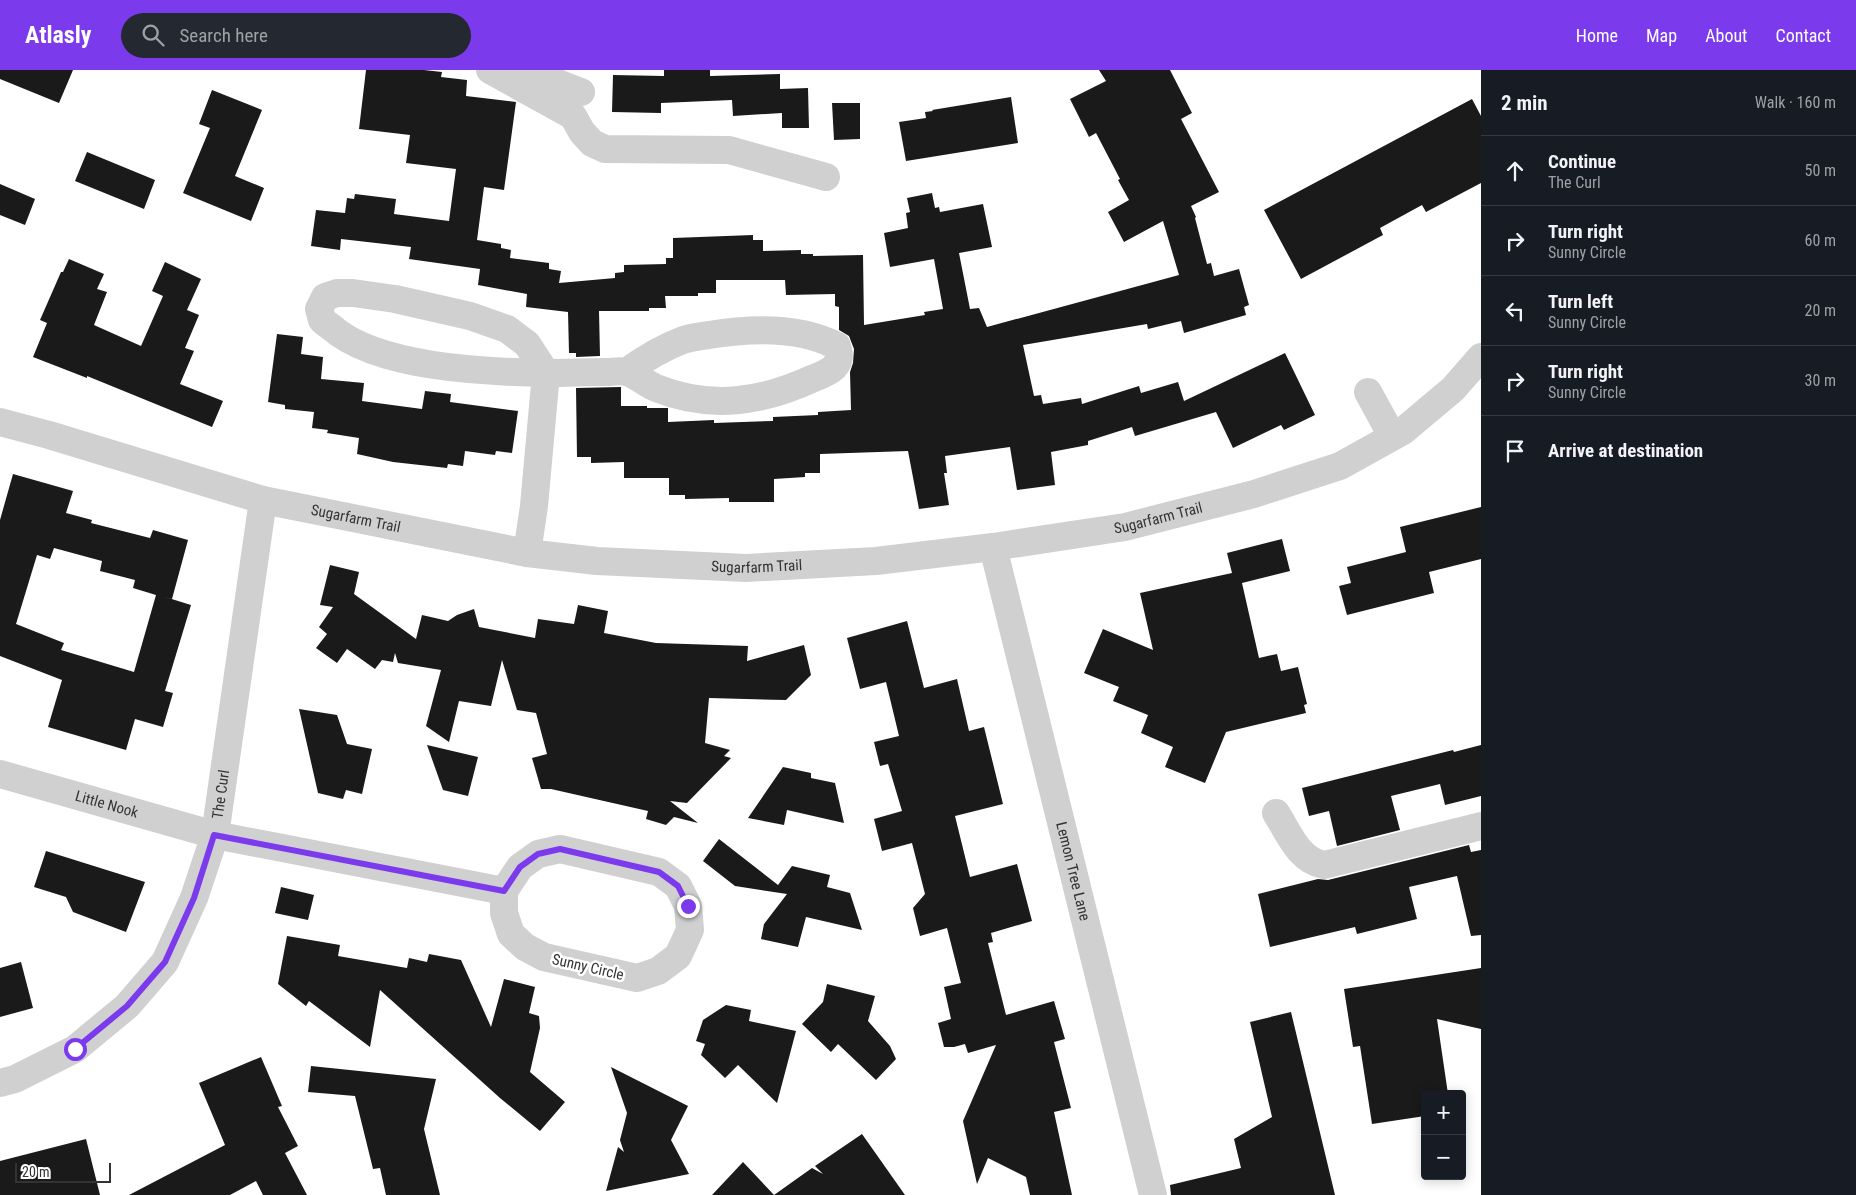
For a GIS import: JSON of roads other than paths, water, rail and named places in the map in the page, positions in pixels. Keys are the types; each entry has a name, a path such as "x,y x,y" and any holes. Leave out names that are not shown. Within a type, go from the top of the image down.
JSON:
{"street":[{"path":"490,70 581,93"},
{"path":"532,70 581,93"},
{"path":"581,93 582,132 592,143 605,149 729,150 826,178"},
{"path":"527,554 534,506 546,373 527,344 507,329 470,316 395,299 353,293 337,293 325,297 319,309 322,320 341,336 374,351 419,362 480,370 546,373 626,372 656,388 681,396 708,400 744,400 772,395 829,372 838,363 840,355 838,346 814,336 780,330 725,332 685,339 654,353 626,372"},
{"name":"Sugarfarm Trail","path":"0,422 264,500 527,554 597,561 746,568 876,561 993,547 1125,527 1254,494 1340,466 1403,431 1453,390 1481,357"},
{"path":"1368,392 1392,436"},
{"name":"The Curl","path":"0,1083 15,1079 75,1049 127,1006 165,962 194,898 214,835 264,500"},
{"name":"Lemon Tree Lane","path":"993,547 1153,1195"},
{"name":"Little Nook","path":"0,774 214,835"},
{"path":"1276,813 1299,850 1311,861 1324,865 1481,826"},
{"path":"214,835 504,891"},
{"name":"Sunny Circle","path":"560,849 659,872 678,886 688,906 690,930 678,956 658,971 636,978 544,957 524,948 511,934 504,913 504,891 520,867 538,854 560,849"}]}
